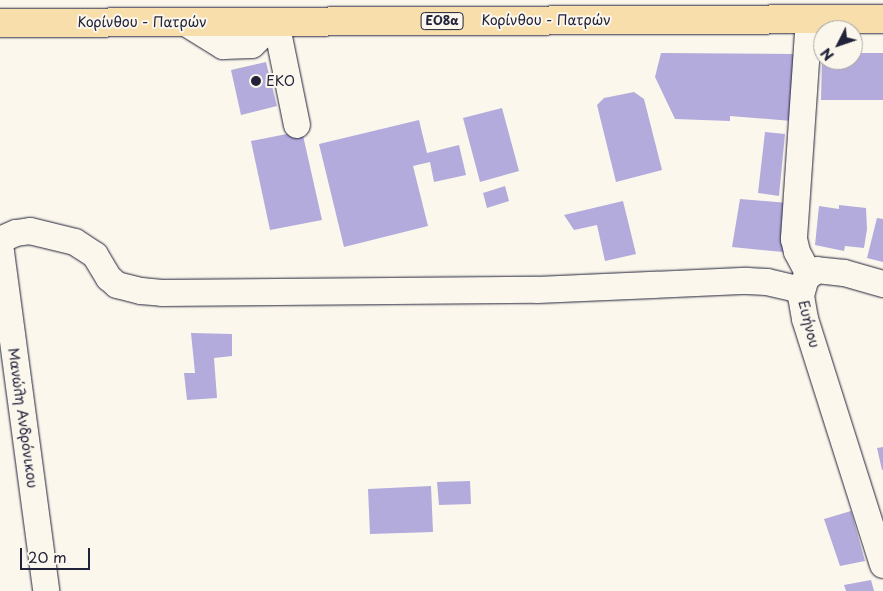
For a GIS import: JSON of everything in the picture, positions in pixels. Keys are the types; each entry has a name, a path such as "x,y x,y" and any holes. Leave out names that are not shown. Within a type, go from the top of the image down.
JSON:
{"highway":[{"name":"Κορίνθου - Πατρών","path":"0,23 883,19"}],"street":[{"name":"Ευήνου","path":"809,18 794,239 805,282 805,319 883,565"},
{"path":"276,22 297,125"},
{"path":"0,240 16,233 30,231 75,242 95,255 109,278 118,285 141,292 537,290 747,282 776,284 805,282 818,270 835,271 883,284"},
{"name":"Μανώλη Ανδρόνικου","path":"0,244 46,591"}],"building":[{"path":"661,53 796,54 792,121 730,116 730,121 675,119 655,77"},
{"path":"863,53 883,53 883,100 821,100 822,70 863,70"},
{"path":"266,62 277,106 241,115 231,70"},
{"path":"634,92 644,99 662,170 616,182 597,105 604,98"},
{"path":"502,108 519,171 480,182 463,118"},
{"path":"419,120 427,153 459,145 466,175 434,182 430,162 413,166 428,226 344,247 319,144"},
{"path":"302,131 322,220 270,230 251,141"},
{"path":"765,132 785,134 779,196 758,193"},
{"path":"505,186 509,201 487,208 483,193"},
{"path":"740,199 788,203 783,252 732,247"},
{"path":"623,201 636,254 605,261 597,225 574,230 564,215"},
{"path":"839,205 866,208 867,229 864,248 845,246 844,251 815,245 819,206 839,209"},
{"path":"877,218 883,219 883,262 867,258"},
{"path":"191,333 232,334 232,356 214,358 217,398 187,400 184,373 195,373"},
{"path":"883,447 883,470 882,470 877,448"},
{"path":"470,481 471,504 439,505 437,482"},
{"path":"431,486 433,532 370,534 368,489"},
{"path":"851,511 865,561 840,566 824,519"},
{"path":"871,580 874,591 846,591 844,585"}],"place":[{"name":"EKO","path":"256,81"}]}
